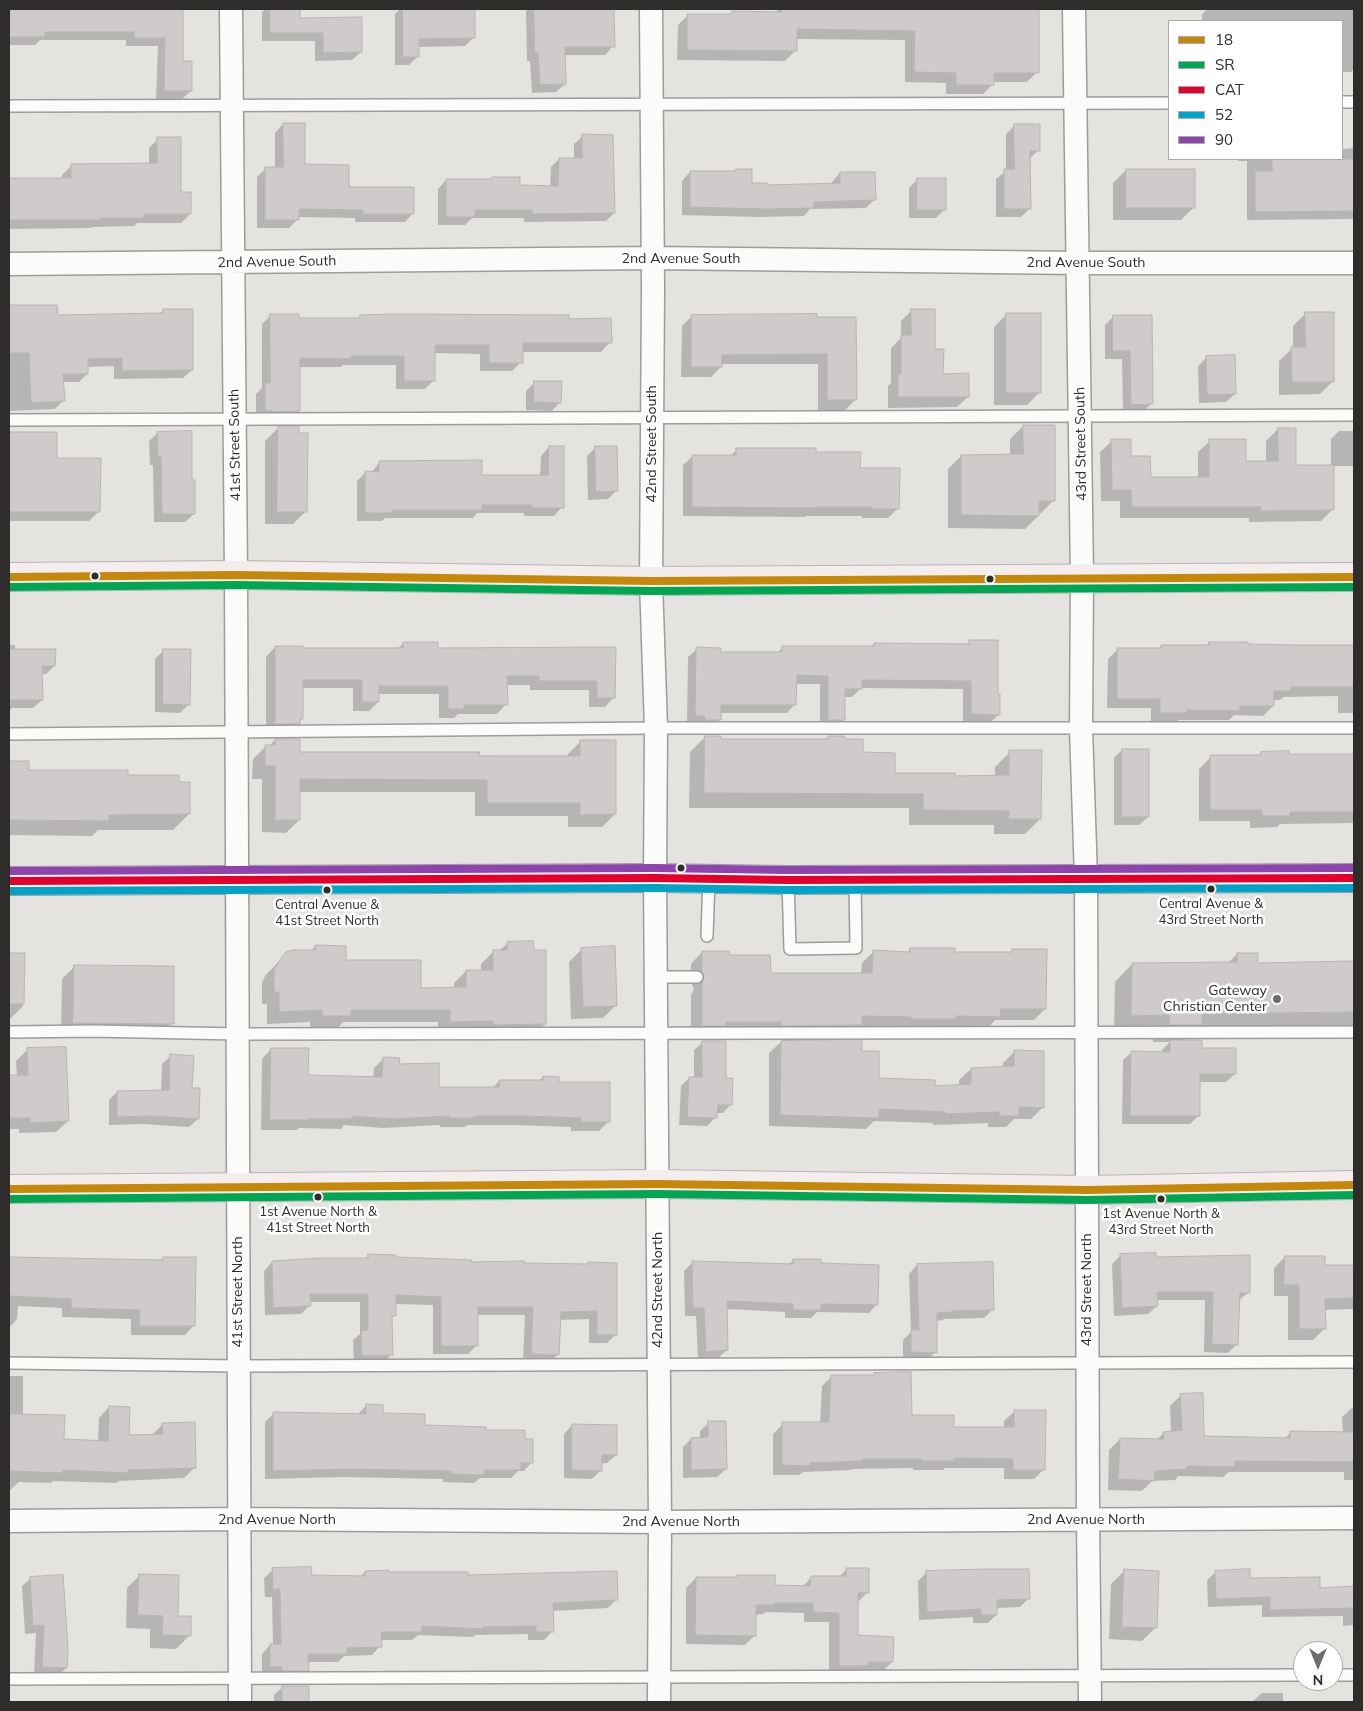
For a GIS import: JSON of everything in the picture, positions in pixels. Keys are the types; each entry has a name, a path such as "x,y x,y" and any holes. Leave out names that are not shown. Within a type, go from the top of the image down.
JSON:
{"main road":[{"path":"9,577 236,575 651,581 1354,578"},
{"path":"9,596 65,576"},
{"path":"9,881 655,878 788,880 1354,878"},
{"path":"9,1189 657,1184 1087,1190 1354,1185"}],"street":[{"name":"41st Street South","path":"231,9 236,575 236,881"},
{"name":"42nd Street South","path":"651,9 653,258 651,581 656,728 655,878"},
{"name":"43rd Street South","path":"1074,9 1082,578 1080,728 1086,878"},
{"name":"2nd Avenue South","path":"9,264 653,258 1078,263 1354,263"},
{"name":"42nd Street North","path":"655,878 660,1522 659,1702"},
{"name":"43rd Street North","path":"1086,878 1090,1702"},
{"name":"41st Street North","path":"236,881 240,1702"},
{"name":"2nd Avenue North","path":"9,1521 660,1522 1354,1518"}],"lane":[{"path":"9,106 1168,103"},
{"path":"9,420 1354,415"},
{"path":"9,734 656,728 1354,728"},
{"path":"788,880 790,949 856,948 855,879"},
{"path":"708,936 709,880"},
{"path":"657,977 697,977"},
{"path":"9,1032 657,1034 1354,1032"},
{"path":"9,1363 238,1366 1354,1362"},
{"path":"9,1679 1293,1675"}],"building":[{"path":"9,9 183,9 183,61 192,61 192,91 164,91 165,38 134,38 134,32 45,32 45,37 9,37"},
{"path":"270,9 300,9 300,18 362,17 362,52 323,53 323,33 270,33"},
{"path":"403,9 475,9 475,38 419,39 419,57 403,57"},
{"path":"534,9 614,9 615,47 565,47 566,84 540,85 538,53 535,53"},
{"path":"781,9 1039,9 1039,73 994,73 994,85 956,85 956,73 914,72 915,31 797,29 797,51 687,50 687,14 732,14 732,11 781,12"},
{"path":"283,123 305,123 305,164 349,165 349,187 414,187 414,214 363,214 363,210 299,209 299,220 265,220 265,167 283,167"},
{"path":"1014,124 1040,124 1040,151 1030,151 1031,209 1004,209 1004,169 1014,169"},
{"path":"582,134 613,135 615,213 532,214 532,210 475,210 475,217 446,217 446,179 520,177 520,185 558,186 559,158 582,158"},
{"path":"157,137 181,137 181,192 191,192 191,214 144,214 144,218 101,218 101,220 9,220 9,178 71,178 71,164 157,163"},
{"path":"1354,159 1354,211 1255,212 1255,171 1272,171 1272,160"},
{"path":"736,169 752,169 752,183 768,183 768,185 840,183 840,172 875,172 876,200 814,202 814,208 690,207 690,171 736,171"},
{"path":"1126,169 1195,169 1195,208 1126,208"},
{"path":"917,178 946,178 946,210 917,210"},
{"path":"9,305 57,305 58,315 163,313 163,309 193,309 193,370 122,371 122,358 88,359 88,374 63,374 65,401 31,403 29,353 9,353"},
{"path":"911,309 935,309 935,349 944,349 943,374 969,373 969,397 898,397 898,374 901,374 901,335 911,335"},
{"path":"1305,312 1334,312 1334,382 1292,382 1291,347 1305,347"},
{"path":"1006,313 1041,313 1041,393 1006,393"},
{"path":"270,314 299,314 299,318 360,318 360,315 394,314 569,315 569,319 611,318 612,343 523,343 523,363 489,363 489,345 435,345 435,381 404,381 404,356 351,356 351,359 300,358 300,411 278,412 265,410 265,383 270,383"},
{"path":"817,314 817,317 856,317 857,400 827,400 827,354 722,355 722,367 691,367 691,315"},
{"path":"1113,315 1152,315 1153,404 1131,405 1130,351 1113,351"},
{"path":"1235,355 1236,394 1207,395 1206,356"},
{"path":"534,381 562,381 561,403 534,402"},
{"path":"1023,425 1055,425 1055,501 1039,501 1039,516 961,515 961,455 1023,454"},
{"path":"278,426 299,426 299,433 308,433 307,512 277,512"},
{"path":"1278,428 1296,428 1296,465 1334,465 1334,510 1261,511 1261,507 1132,507 1131,490 1112,490 1111,439 1131,439 1131,456 1150,456 1151,477 1209,477 1209,439 1246,439 1246,461 1278,461"},
{"path":"192,431 192,480 195,480 195,514 162,514 161,457 158,457 157,432"},
{"path":"9,432 57,432 57,458 101,458 100,512 9,512"},
{"path":"549,446 564,446 564,508 532,508 532,505 482,505 482,510 392,510 392,513 365,513 365,471 379,472 379,461 482,460 482,475 548,475"},
{"path":"595,446 617,446 618,491 596,492"},
{"path":"736,448 816,448 816,452 861,452 860,468 900,468 899,509 871,509 871,507 692,507 692,455 736,455"},
{"path":"969,640 998,640 1000,715 971,714 971,681 862,680 862,689 845,689 845,720 828,720 828,676 797,675 796,705 721,705 721,720 705,720 705,716 695,716 696,647 721,648 721,652 782,652 782,646 874,646 874,643 969,644"},
{"path":"403,642 438,642 438,648 616,647 615,698 597,698 597,681 539,681 539,676 507,676 508,705 464,705 464,709 448,709 448,686 379,686 379,702 362,702 362,680 303,680 303,719 300,719 300,724 275,724 275,646 303,646 303,648 403,648"},
{"path":"1209,642 1354,645 1354,687 1291,687 1291,691 1274,691 1274,706 1240,706 1240,711 1187,710 1187,713 1160,713 1160,699 1117,699 1117,648 1161,648 1161,645 1209,645"},
{"path":"9,649 56,649 55,666 42,666 43,700 9,700"},
{"path":"163,649 191,649 190,705 163,704"},
{"path":"705,736 721,736 721,739 828,739 828,736 845,736 845,739 863,739 863,752 895,753 895,773 955,773 955,776 1009,775 1009,750 1042,750 1041,819 1008,819 1009,811 923,810 923,794 704,793"},
{"path":"275,739 300,739 300,752 480,752 479,756 580,756 580,740 616,740 616,814 580,815 580,803 487,803 487,780 300,779 300,820 275,820 275,766 265,766 265,745 275,745"},
{"path":"1122,749 1149,749 1149,817 1122,817"},
{"path":"1289,751 1289,754 1354,754 1354,812 1290,812 1290,816 1262,816 1262,810 1210,810 1210,755 1261,755 1261,752"},
{"path":"9,761 29,761 29,770 128,770 128,775 179,775 179,782 190,782 190,814 109,815 109,821 9,820"},
{"path":"533,941 534,950 546,950 546,1024 493,1025 493,1021 450,1022 450,1010 351,1010 351,1016 322,1016 322,1010 279,1012 279,992 274,992 274,970 286,952 293,950 315,950 315,945 346,946 346,960 421,960 421,988 466,987 466,970 493,970 493,950 508,950 507,942"},
{"path":"615,946 617,1006 583,1007 581,948"},
{"path":"910,948 955,948 955,952 1012,952 1012,949 1047,949 1046,1009 1001,1009 1000,1017 956,1016 956,1019 862,1016 862,1025 781,1026 781,1022 726,1022 726,1026 702,1026 702,983 704,977 702,971 702,951 729,951 729,955 770,955 771,973 872,973 873,950 910,952"},
{"path":"9,953 25,953 24,1004 9,1004"},
{"path":"1237,953 1258,953 1258,963 1354,961 1354,1012 1202,1014 1202,1025 1170,1025 1169,1015 1131,1016 1132,963 1237,962"},
{"path":"74,965 174,966 174,1024 73,1023"},
{"path":"862,1040 862,1051 879,1051 879,1078 935,1080 935,1086 971,1084 971,1068 1014,1066 1014,1050 1044,1051 1044,1108 1019,1107 1019,1116 999,1116 999,1112 945,1114 945,1112 879,1109 879,1118 780,1115 781,1041"},
{"path":"1170,1040 1202,1040 1202,1048 1236,1048 1236,1074 1200,1074 1200,1116 1130,1116 1131,1051 1170,1052"},
{"path":"702,1041 726,1041 726,1078 733,1078 732,1105 718,1105 717,1118 687,1117 689,1077 702,1077"},
{"path":"66,1047 69,1121 30,1123 30,1118 9,1118 9,1075 28,1075 27,1048"},
{"path":"271,1048 309,1048 308,1075 382,1077 383,1057 400,1058 399,1064 439,1063 439,1087 499,1087 499,1080 543,1080 543,1076 559,1077 559,1082 610,1082 610,1122 581,1122 581,1118 526,1116 449,1118 449,1116 393,1119 352,1116 352,1119 270,1120"},
{"path":"170,1054 194,1056 192,1088 200,1088 199,1119 152,1116 117,1117 117,1091 169,1090"},
{"path":"1156,1253 1156,1257 1250,1255 1250,1293 1240,1293 1238,1345 1212,1344 1213,1292 1157,1292 1158,1306 1122,1308 1120,1254"},
{"path":"368,1254 472,1260 471,1262 617,1263 617,1335 597,1335 597,1311 561,1312 559,1355 531,1354 533,1307 478,1307 478,1346 441,1346 441,1297 396,1295 396,1316 392,1316 393,1355 362,1356 361,1331 368,1330 368,1294 310,1294 311,1306 273,1308 272,1261 368,1258"},
{"path":"1285,1256 1325,1256 1325,1265 1354,1265 1354,1298 1325,1299 1326,1329 1299,1329 1299,1285 1284,1285"},
{"path":"9,1257 162,1260 163,1257 196,1257 195,1326 139,1326 140,1310 71,1308 71,1299 9,1296"},
{"path":"793,1259 821,1259 821,1263 879,1265 878,1305 821,1304 821,1310 793,1310 793,1304 727,1301 728,1350 706,1352 704,1308 693,1308 692,1261 793,1264"},
{"path":"993,1262 994,1310 937,1313 937,1353 911,1352 911,1330 919,1330 917,1264"},
{"path":"911,1372 912,1415 954,1415 954,1427 1014,1427 1014,1410 1046,1410 1045,1470 1013,1470 1013,1459 954,1458 954,1461 922,1461 922,1459 862,1459 862,1461 810,1463 810,1466 782,1465 782,1422 829,1422 831,1375 874,1375 874,1373"},
{"path":"1203,1393 1204,1436 1290,1438 1290,1431 1354,1432 1354,1462 1235,1461 1235,1467 1187,1466 1187,1469 1155,1471 1154,1481 1118,1479 1120,1438 1164,1439 1163,1432 1182,1430 1180,1394"},
{"path":"366,1404 383,1405 383,1413 425,1414 425,1425 486,1427 486,1430 525,1430 525,1439 533,1439 533,1463 521,1463 521,1470 484,1470 484,1475 451,1474 451,1471 352,1469 273,1471 273,1412 366,1414"},
{"path":"109,1406 130,1407 129,1435 163,1434 162,1423 195,1422 196,1468 128,1470 128,1473 63,1470 63,1473 9,1471 9,1414 65,1415 64,1439 108,1441"},
{"path":"708,1421 726,1421 727,1469 691,1470 691,1438 708,1437"},
{"path":"572,1424 617,1425 617,1455 602,1455 602,1471 572,1470"},
{"path":"311,1567 312,1575 365,1576 365,1571 389,1570 389,1572 468,1572 468,1575 617,1571 618,1600 553,1603 554,1632 536,1632 536,1626 483,1627 483,1629 422,1626 422,1632 381,1632 382,1647 347,1648 347,1654 308,1654 309,1671 282,1671 282,1667 270,1667 270,1644 281,1644 280,1589 273,1589 272,1568"},
{"path":"846,1568 869,1568 869,1593 858,1593 858,1635 894,1637 893,1662 868,1662 868,1666 839,1666 839,1613 813,1612 813,1603 756,1605 756,1636 695,1635 696,1577 775,1575 775,1585 810,1586 811,1576 846,1576"},
{"path":"1029,1569 1030,1599 997,1600 997,1615 981,1615 981,1609 927,1612 926,1571"},
{"path":"1124,1569 1159,1571 1157,1628 1122,1627"},
{"path":"1250,1569 1250,1578 1320,1577 1320,1588 1354,1586 1354,1608 1270,1610 1270,1597 1216,1599 1215,1571"},
{"path":"139,1574 179,1575 178,1616 191,1616 191,1636 162,1635 163,1616 138,1615"},
{"path":"63,1575 68,1648 67,1668 42,1667 44,1625 33,1626 30,1577"},
{"path":"282,1686 309,1686 309,1702 282,1702"}],"transit line":[{"name":"18","path":"9,577 236,575 651,581 1354,577"},
{"name":"SR","path":"9,587 236,585 651,591 1354,587"},
{"name":"90","path":"9,871 655,868 788,870 1354,868"},
{"name":"CAT","path":"9,881 655,878 788,880 1354,878"},
{"name":"52","path":"9,891 655,888 788,890 1354,888"},
{"name":"18","path":"9,1189 657,1184 1087,1190 1354,1185"},
{"name":"SR","path":"9,1199 657,1194 1087,1200 1354,1195"}],"place":[{"name":"Central Avenue & 43rd Street North","path":"1211,889"},
{"name":"Central Avenue & 41st Street North","path":"327,890"},
{"name":"Gateway Christian Center","path":"1277,999"},
{"name":"1st Avenue North & 41st Street North","path":"318,1197"},
{"name":"1st Avenue North & 43rd Street North","path":"1161,1199"}]}
